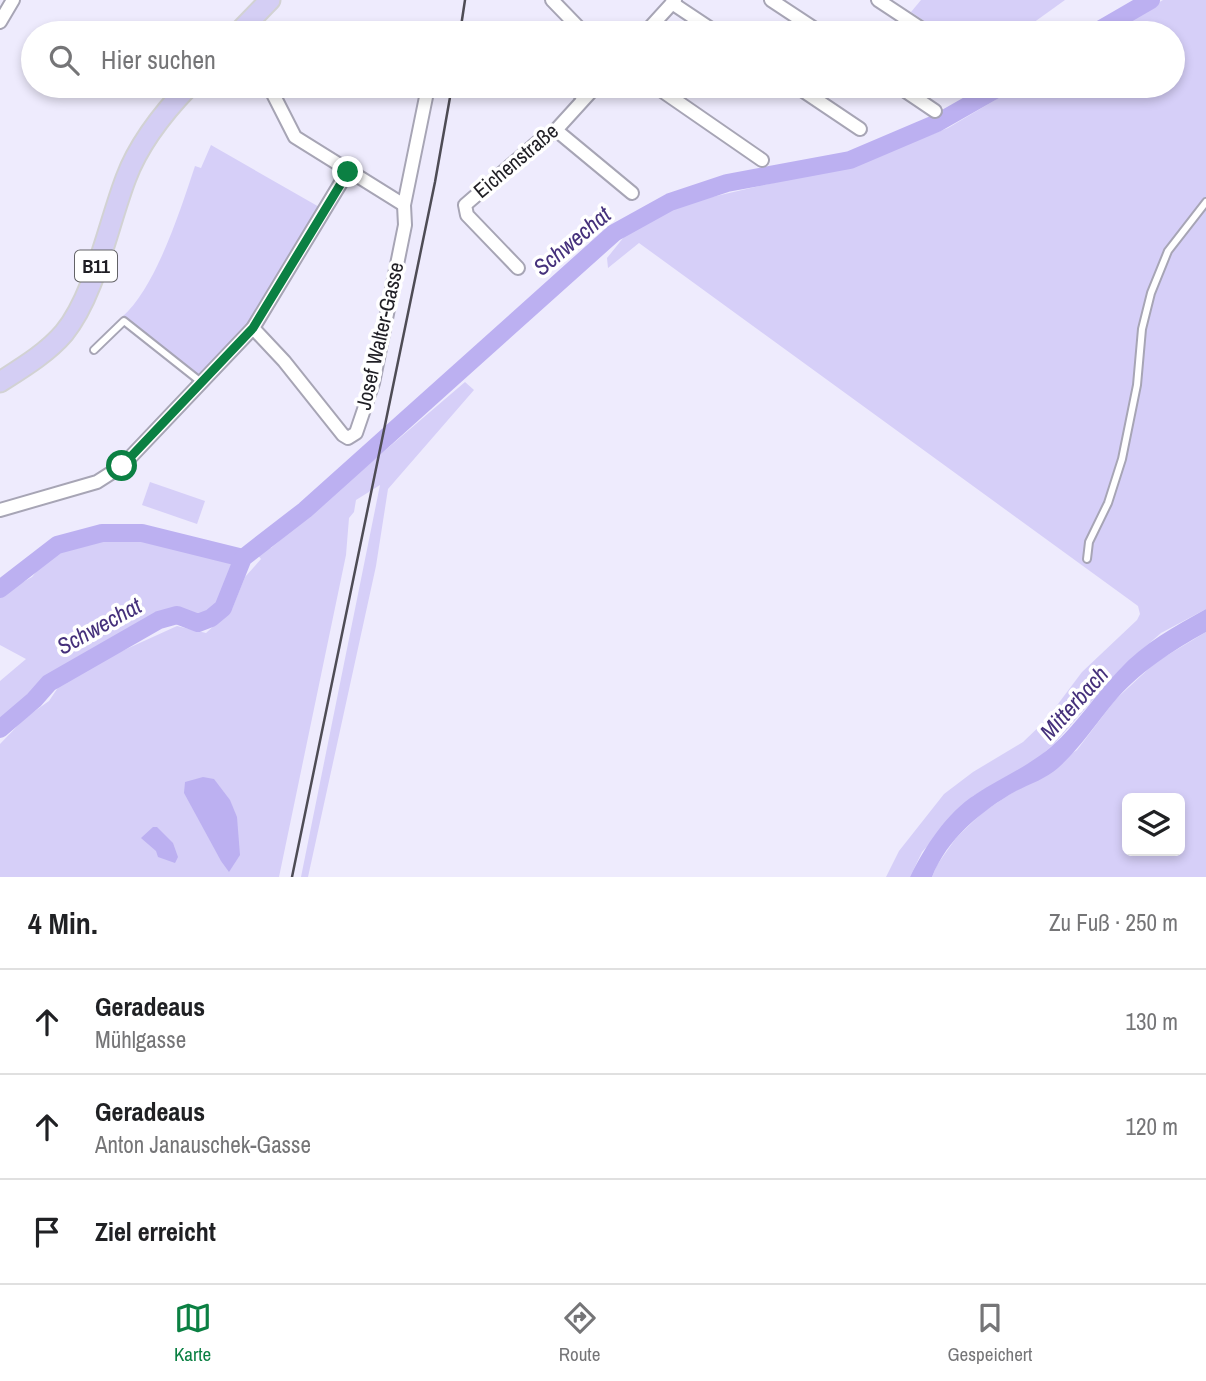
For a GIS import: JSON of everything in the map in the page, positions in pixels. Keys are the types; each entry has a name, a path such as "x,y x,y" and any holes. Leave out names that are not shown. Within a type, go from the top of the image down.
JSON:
{"main road":[{"path":"251,21 270,0"},
{"name":"B11","path":"0,382 30,363 63,334 78,312 136,154 156,124 179,98"}],"street":[{"path":"0,22 13,0"},
{"path":"552,0 572,21"},
{"path":"771,0 803,21"},
{"path":"878,0 910,21"},
{"path":"656,21 673,2 700,21"},
{"path":"275,98 295,138 404,205"},
{"name":"Josef Walter-Gasse","path":"253,328 284,361 343,435 348,439 356,433 373,383 405,225 404,205 426,98"},
{"path":"672,98 762,160"},
{"path":"814,98 860,129"},
{"path":"916,98 935,111"},
{"name":"Eichenstraße","path":"518,268 467,215 465,205 556,130 582,100"},
{"path":"556,130 632,193"},
{"path":"0,510 97,482 122,466 253,328 348,172"}],"lane":[{"path":"1087,559 1089,542 1108,503 1122,459 1137,385 1142,329 1151,293 1168,251 1206,202"},
{"path":"94,350 124,321 202,384"}],"shaded area":[{"path":"921,0 1065,0 1036,21 924,21 911,12"},
{"path":"1163,0 1206,0 1206,609 1161,633 1121,668 1055,743 1036,760 973,796 922,852 910,877 886,877 899,851 944,794 973,772 1023,742 1046,720 1082,672 1137,620 1140,614 1138,606 639,243 608,268 607,258 632,227 677,205 856,164 948,128 999,98 1185,98 1185,21 1127,21"},
{"path":"211,145 321,208 243,334 203,379 122,317 146,287 156,268 175,225 195,166 201,168"},
{"path":"465,382 474,390 388,489 376,566 308,877 301,877 380,485 356,500 354,512 349,518 346,555 279,877 0,877 0,744 25,718 49,701 59,686 106,659 58,685 42,702 0,736 0,681 26,659 0,645 0,595 32,577 55,549 102,536 142,535 237,560 221,607 195,626 173,622 111,656 177,626 206,633 232,609 245,577 261,559 257,554 262,549 271,548"},
{"path":"150,482 205,501 197,524 142,505"},
{"path":"1206,609 1206,632 1169,654 1133,682 1058,768 1003,799 966,827 938,863 932,877 910,877 922,854 955,811 976,794 1052,746 1139,651"},
{"path":"1206,632 1206,877 932,877 956,838 983,812 1077,750 1115,700 1156,662"},
{"path":"203,777 214,779 230,800 237,817 240,855 229,872 184,793 185,782"},
{"path":"153,827 157,827 173,843 178,857 175,863 158,857 156,851 141,838"}],"waterway":[{"name":"Schwechat","path":"1115,21 1151,0"},
{"name":"Schwechat","path":"0,729 34,700 49,683 159,620 177,615 198,623 211,618 223,608 243,558 305,510 614,233 670,202 727,183 850,160 937,123 981,98"},
{"name":"Schwechat","path":"0,589 57,545 102,533 142,533 243,558"}],"railway":[{"path":"462,21 465,0"},
{"path":"292,877 435,182 450,98"}],"route":[{"path":"122,466 253,328 348,172"}],"water label":[{"name":"Mitterbach","path":"1074,703"}]}
